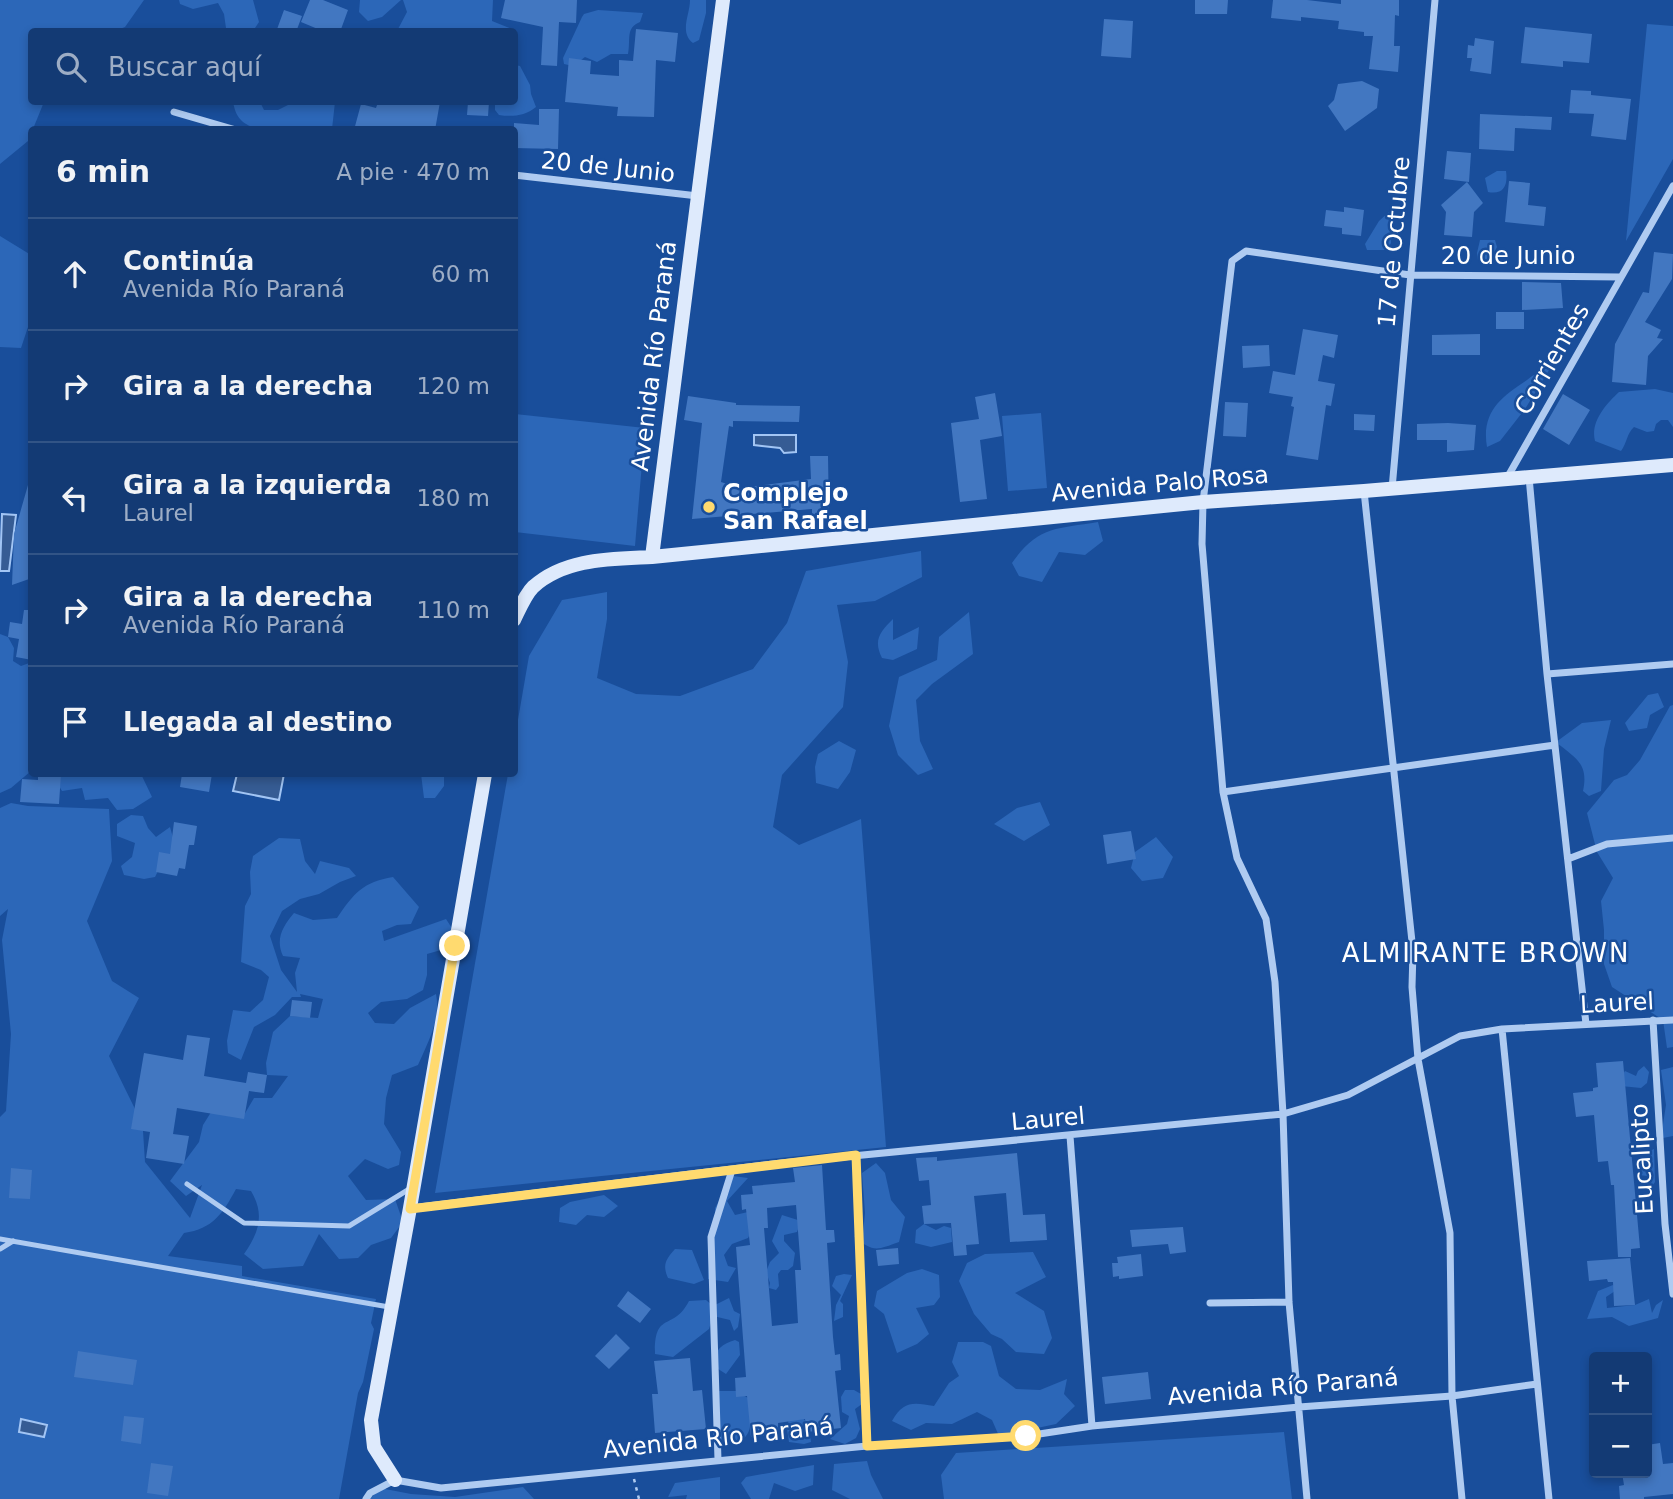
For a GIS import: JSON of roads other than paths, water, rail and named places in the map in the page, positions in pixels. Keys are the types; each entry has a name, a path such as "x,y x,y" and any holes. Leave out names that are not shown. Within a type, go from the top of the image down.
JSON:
{"main road":[{"name":"Avenida Río Paraná","path":"652,557 723,0"},
{"name":"Avenida Palo Rosa","path":"652,557 1203,502 1673,465"},
{"path":"518,612 531,588 555,573 587,561 652,557"},
{"path":"396,1480 374,1447 371,1420 484,777"}],"street":[{"name":"17 de Octubre","path":"1392,489 1435,0"},
{"path":"174,112 222,126"},
{"name":"20 de Junio","path":"518,176 698,196"},
{"name":"Corrientes","path":"1506,478 1673,186"},
{"name":"20 de Junio","path":"1203,502 1233,261 1246,251 1410,275 1620,277"},
{"path":"1529,477 1547,674 1586,1024"},
{"path":"1364,491 1413,951 1412,987 1418,1059 1450,1233 1452,1396 1462,1499"},
{"path":"1203,502 1202,544 1223,792 1237,858 1266,919 1275,982 1283,1114 1289,1302 1307,1499"},
{"path":"1547,674 1673,663"},
{"path":"1223,792 1555,745"},
{"path":"1568,859 1607,844 1673,838"},
{"name":"Eucalipto","path":"1653,1020 1673,1294"},
{"name":"Laurel","path":"410,1209 856,1155 1283,1114 1348,1095 1460,1036 1502,1030 1673,1020"},
{"path":"1502,1030 1549,1499"},
{"path":"1070,1136 1093,1426"},
{"path":"856,1155 867,1446"},
{"path":"718,1460 711,1237 732,1170"},
{"path":"1210,1303 1289,1302"},
{"name":"Avenida Río Paraná","path":"396,1480 441,1488 867,1446 1026,1436 1093,1426 1452,1396 1537,1384"},
{"path":"366,1499 370,1493 396,1480"}],"lane":[{"path":"187,1184 244,1223 349,1226 414,1187"},
{"path":"0,1239 392,1308"},
{"path":"0,1249 13,1241"}],"place":[{"name":"Complejo San Rafael","path":"709,507"}],"district":[{"name":"ALMIRANTE BROWN","path":"1486,953"}]}
